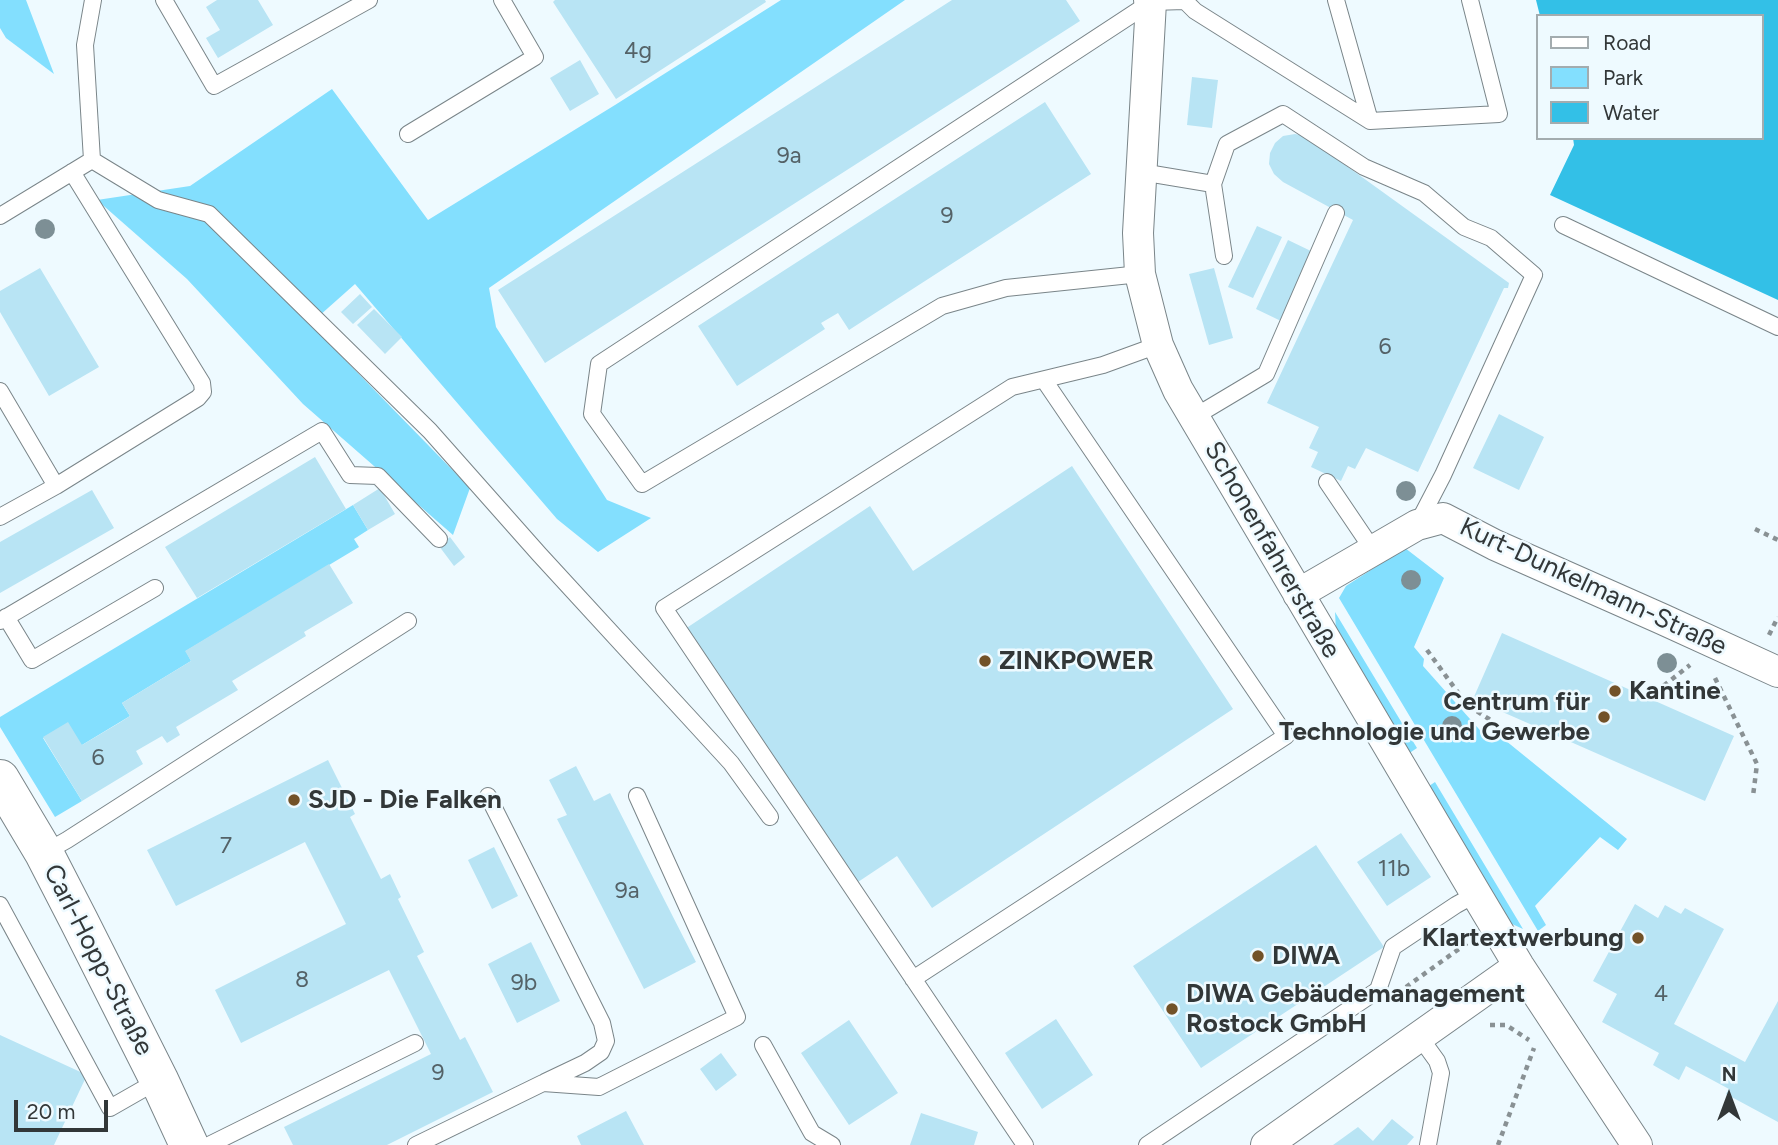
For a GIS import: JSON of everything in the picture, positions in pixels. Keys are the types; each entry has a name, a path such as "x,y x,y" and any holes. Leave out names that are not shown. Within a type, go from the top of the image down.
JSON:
{"street":[{"name":"Schonenfahrerstraße","path":"1150,1 1138,233 1140,274 1158,345 1178,390 1519,966 1637,1145"},
{"name":"Kurt-Dunkelmann-Straße","path":"1298,594 1417,525 1443,518 1495,545 1662,618 1712,651 1778,672"},
{"name":"Carl-Hopp-Straße","path":"4,793 44,853 189,1145"},
{"path":"1266,1145 1519,966"}],"lane":[{"path":"92,160 85,45 93,0"},
{"path":"164,0 214,86 369,0"},
{"path":"408,134 535,57 502,0"},
{"path":"1336,0 1370,121"},
{"path":"1140,274 1006,288 942,306 642,484 592,414 599,364 1150,1 1185,1 1195,11 1370,121 1499,114 1470,0"},
{"path":"1224,256 1213,184 1227,144 1283,114 1364,167 1424,193 1464,227 1491,238 1534,275 1443,475 1417,525"},
{"path":"0,216 92,160"},
{"path":"92,160 158,200 209,215 219,224 430,431 731,763 770,817"},
{"path":"0,517 56,486 198,398 203,392 202,383 72,172"},
{"path":"1141,172 1213,184"},
{"path":"1194,417 1266,374 1336,214"},
{"path":"1563,225 1778,327"},
{"path":"1025,1145 664,608 1012,387 1103,365 1158,345"},
{"path":"913,979 1286,736 1044,380"},
{"path":"0,391 56,486"},
{"path":"155,588 32,660 3,619 322,431 350,475 378,476 439,539"},
{"path":"1327,482 1373,551"},
{"path":"44,853 408,621"},
{"path":"416,1145 585,1063 601,1052 606,1041 602,1023 488,796"},
{"path":"543,1083 599,1087 737,1017 637,796"},
{"path":"1147,1145 1378,990 1393,947 1476,894"},
{"path":"0,905 110,1108 159,1080"},
{"path":"1419,1036 1437,1061 1441,1073 1428,1145"},
{"path":"209,1145 415,1043"},
{"path":"763,1045 812,1133 832,1145"}],"path":[{"path":"1755,529 1778,540"},
{"path":"1427,650 1467,705 1500,726"},
{"path":"1648,698 1688,666 1712,651 1757,764 1753,796"},
{"path":"1491,1024 1506,1025 1528,1038 1541,1059"},
{"path":"1498,1145 1534,1048"}],"green space":[{"path":"0,0 26,0 54,74 6,38 0,28"},
{"path":"781,0 905,0 489,288 496,327 607,500 651,518 598,552 557,519 355,284 310,324 470,488 453,535 303,404 187,279 97,200 190,186 332,89 428,220"},
{"path":"353,505 368,530 354,539 359,547 186,651 191,661 122,703 130,716 82,745 43,738 82,801 55,817 0,727 0,717"},
{"path":"1405,548 1444,578 1414,647 1424,659 1423,666 1486,737 1495,732 1627,839 1618,850 1600,837 1535,906 1546,925 1538,931 1339,598 1346,586"},
{"path":"1335,612 1417,748 1408,754 1336,631"},
{"path":"1435,782 1523,929 1512,924 1504,915 1426,788"}],"water":[{"path":"1536,0 1778,0 1778,300 1550,195 1574,145 1573,140 1764,140 1764,14 1540,14"}],"building":[{"path":"217,0 258,0 273,25 218,58 206,38 220,30 206,7"},
{"path":"952,0 1066,0 1080,21 545,363 498,290"},
{"path":"553,2 766,2 616,99"},
{"path":"580,60 599,94 570,111 550,78"},
{"path":"1192,77 1218,80 1212,128 1187,125"},
{"path":"1045,102 1091,174 849,330 838,313 821,323 825,329 737,386 698,326"},
{"path":"1283,136 1305,136 1509,283 1508,288 1504,288 1418,472 1366,448 1355,469 1348,466 1341,481 1311,467 1318,452 1309,448 1319,427 1267,403 1353,220 1283,182 1274,174 1269,164 1275,143"},
{"path":"1257,226 1282,237 1253,298 1228,287"},
{"path":"1288,240 1313,252 1281,321 1256,309"},
{"path":"40,268 99,367 49,396 0,312 0,291"},
{"path":"1214,268 1233,338 1209,345 1189,274"},
{"path":"360,294 372,307 353,324 341,312"},
{"path":"374,309 402,337 385,354 357,325"},
{"path":"1499,414 1544,437 1519,490 1473,468"},
{"path":"315,457 346,509 197,598 165,547"},
{"name":"ZINKPOWER","path":"1072,466 1233,709 932,908 897,856 855,884 685,629 870,506 913,571"},
{"path":"380,488 395,514 368,530 353,505"},
{"path":"92,490 114,528 0,593 0,542"},
{"path":"450,537 465,557 454,566 439,546"},
{"path":"329,564 353,603 304,632 306,636 232,681 238,690 176,727 180,735 167,743 162,736 136,751 143,764 82,801 43,737 68,722 82,745 119,723 130,716 122,703 191,661 185,651"},
{"name":"Centrum für Technologie und Gewerbe","path":"1502,633 1734,736 1705,801 1473,699"},
{"path":"328,760 355,814 350,817 381,879 390,874 401,897 398,899 424,952 417,956 460,1040 465,1037 493,1092 387,1145 293,1145 284,1127 431,1054 389,970 241,1043 215,990 346,924 305,842 176,906 147,850"},
{"path":"576,766 594,801 610,793 696,962 644,989 557,819 567,815 549,780"},
{"path":"1401,833 1431,877 1387,906 1357,862"},
{"name":"DIWA","path":"1316,845 1384,947 1201,1068 1133,966"},
{"path":"494,847 518,896 492,909 468,860"},
{"path":"1635,904 1658,918 1665,905 1681,914 1685,908 1724,929 1674,1024 1745,1062 1778,1001 1778,1122 1726,1094 1729,1089 1686,1066 1679,1080 1653,1065 1659,1053 1602,1022 1617,994 1593,981"},
{"path":"531,942 560,1001 517,1023 488,964"},
{"path":"1056,1019 1093,1075 1042,1109 1005,1053"},
{"path":"849,1020 898,1093 849,1125 801,1053"},
{"path":"0,1035 87,1075 54,1145 0,1145"},
{"path":"721,1053 737,1075 716,1091 700,1069"},
{"path":"626,1111 644,1145 581,1145 577,1136"},
{"path":"921,1113 978,1132 974,1145 910,1145"},
{"path":"1392,1119 1414,1137 1407,1145 1333,1145 1358,1127 1373,1141"}],"place":[{"name":"ZINKPOWER","path":"985,661"},
{"name":"Kantine","path":"1615,691"},
{"name":"Centrum für Technologie und Gewerbe","path":"1604,717"},
{"name":"SJD - Die Falken","path":"294,800"},
{"name":"Klartextwerbung","path":"1638,938"},
{"name":"DIWA","path":"1258,956"},
{"name":"DIWA Gebäudemanagement Rostock GmbH","path":"1172,1009"}]}
